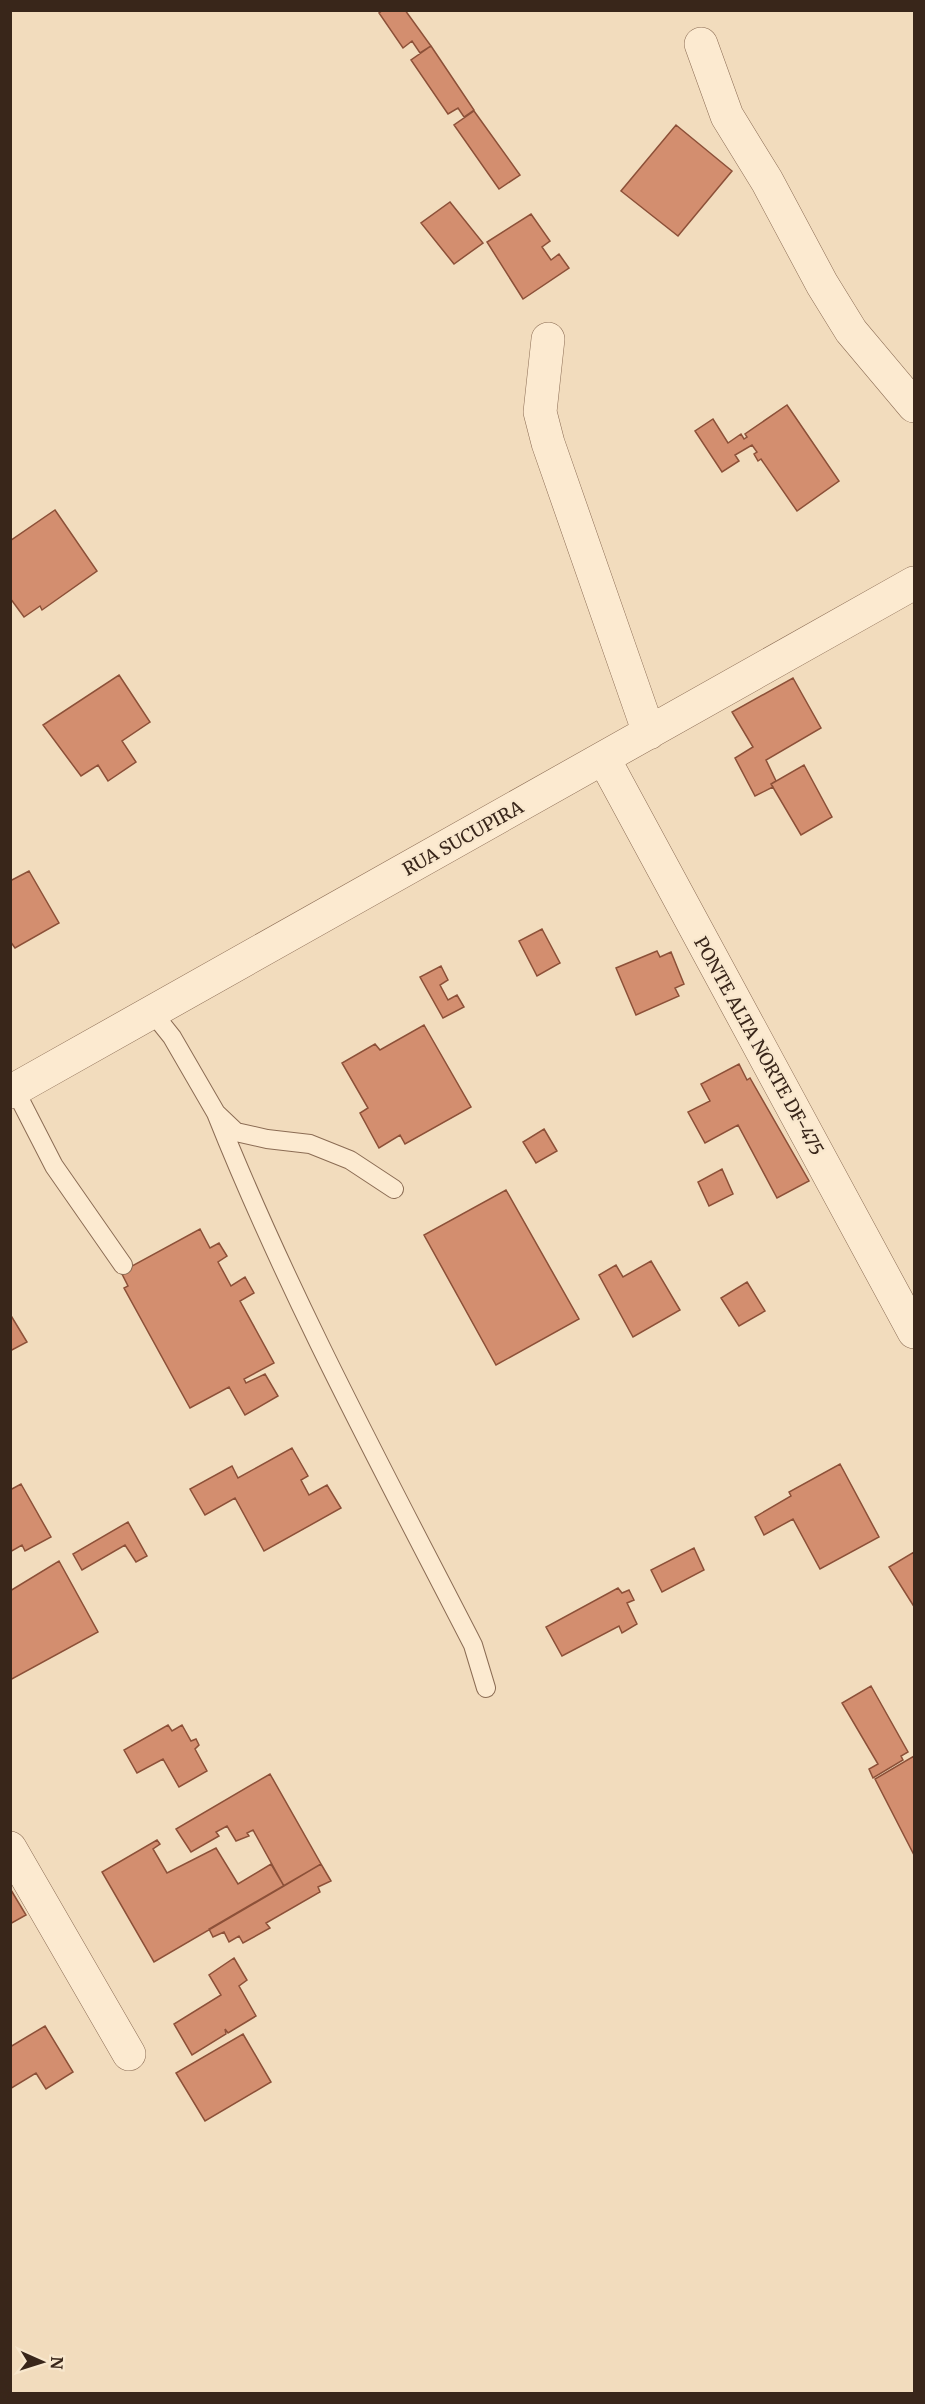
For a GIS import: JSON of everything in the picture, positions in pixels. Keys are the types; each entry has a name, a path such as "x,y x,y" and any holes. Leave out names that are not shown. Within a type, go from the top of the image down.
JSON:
{"street":[{"path":"701,44 728,117 767,181 822,284 851,331 915,406"},
{"path":"548,339 540,412 548,443 649,733"},
{"name":"RUA SUCUPIRA","path":"13,1091 915,583"},
{"name":"PONTE ALTA NORTE DF-475","path":"603,759 915,1332"},
{"path":"10,1848 129,2054"}],"lane":[{"path":"152,1012 172,1037 216,1113 243,1182 306,1318 473,1645 486,1688"},
{"path":"13,1091 54,1166 123,1265"},
{"path":"216,1113 236,1132 267,1139 310,1144 350,1160 394,1189"}],"building":[{"path":"383,10 405,10 431,46 420,53 412,41 403,48 379,13"},
{"path":"431,46 474,110 464,117 458,108 448,114 411,60"},
{"path":"474,111 520,175 499,189 454,125"},
{"path":"676,125 732,171 678,236 621,191"},
{"path":"450,202 483,243 454,264 421,223"},
{"path":"531,214 550,241 542,247 551,260 559,254 569,268 523,299 487,242"},
{"path":"787,405 839,481 797,511 761,459 758,461 754,454 757,452 752,445 735,455 739,461 722,472 695,431 713,419 728,443 741,434 744,439 747,437 745,434"},
{"path":"55,510 97,571 42,610 40,606 24,617 10,598 10,541"},
{"path":"119,675 150,722 122,741 136,762 108,781 98,765 81,776 43,725"},
{"path":"793,678 821,728 766,760 776,781 771,784 773,787 755,796 735,758 753,747 732,712"},
{"path":"804,765 832,817 801,835 771,784"},
{"path":"29,871 59,923 15,948 10,941 10,881"},
{"path":"542,929 560,963 537,976 519,941"},
{"path":"657,951 660,957 671,952 684,984 675,988 679,996 636,1015 616,968"},
{"path":"441,966 448,980 440,985 448,1000 457,995 464,1007 443,1018 420,977"},
{"path":"424,1025 471,1107 405,1144 400,1135 379,1148 360,1113 368,1108 342,1063 375,1044 380,1050"},
{"path":"739,1064 747,1080 750,1078 809,1181 777,1198 738,1125 705,1143 688,1112 710,1101 701,1084"},
{"path":"544,1129 557,1151 536,1163 523,1142"},
{"path":"722,1169 733,1194 709,1206 698,1182"},
{"path":"506,1190 579,1319 496,1365 424,1235"},
{"path":"200,1229 210,1248 219,1243 227,1256 218,1262 231,1286 245,1277 254,1293 240,1301 274,1363 244,1379 246,1383 265,1374 278,1396 245,1415 229,1387 190,1408 124,1288 128,1286 121,1272"},
{"path":"651,1261 680,1310 633,1337 599,1275 616,1265 623,1277"},
{"path":"747,1282 765,1311 739,1326 721,1298"},
{"path":"10,1314 27,1342 10,1351"},
{"path":"292,1448 308,1476 301,1480 309,1495 327,1485 341,1508 264,1551 235,1498 205,1515 190,1489 232,1466 238,1478"},
{"path":"840,1464 879,1537 820,1569 793,1519 764,1535 755,1517 791,1496 789,1492"},
{"path":"21,1484 51,1537 25,1551 22,1545 10,1552 10,1490"},
{"path":"128,1522 147,1556 136,1562 125,1545 82,1570 73,1554"},
{"path":"694,1548 704,1570 662,1592 651,1570"},
{"path":"914,1552 914,1604 913,1605 889,1567"},
{"path":"59,1561 98,1632 10,1680 10,1591"},
{"path":"618,1588 622,1593 629,1590 634,1600 627,1603 637,1624 622,1633 619,1626 562,1656 546,1627"},
{"path":"871,1686 908,1752 901,1756 903,1760 873,1778 869,1769 878,1764 842,1703"},
{"path":"168,1725 172,1731 182,1725 191,1741 196,1739 199,1745 195,1749 207,1771 179,1787 163,1759 137,1773 124,1750"},
{"path":"914,1756 914,1855 875,1779"},
{"path":"270,1774 321,1864 284,1886 253,1830 247,1833 249,1836 236,1841 227,1826 216,1832 219,1836 191,1852 176,1829"},
{"path":"157,1840 160,1844 153,1849 167,1873 216,1848 238,1884 271,1864 284,1886 154,1962 102,1872"},
{"path":"321,1864 331,1881 318,1887 320,1892 266,1923 270,1928 243,1943 239,1936 229,1942 224,1932 213,1937 209,1929"},
{"path":"10,1890 26,1915 10,1924"},
{"path":"234,1958 247,1980 239,1986 256,2016 228,2033 225,2029 226,2034 192,2055 174,2024 221,1995 209,1975"},
{"path":"45,2026 73,2072 46,2089 36,2073 10,2089 10,2047"},
{"path":"243,2034 271,2082 205,2121 176,2073"}]}
